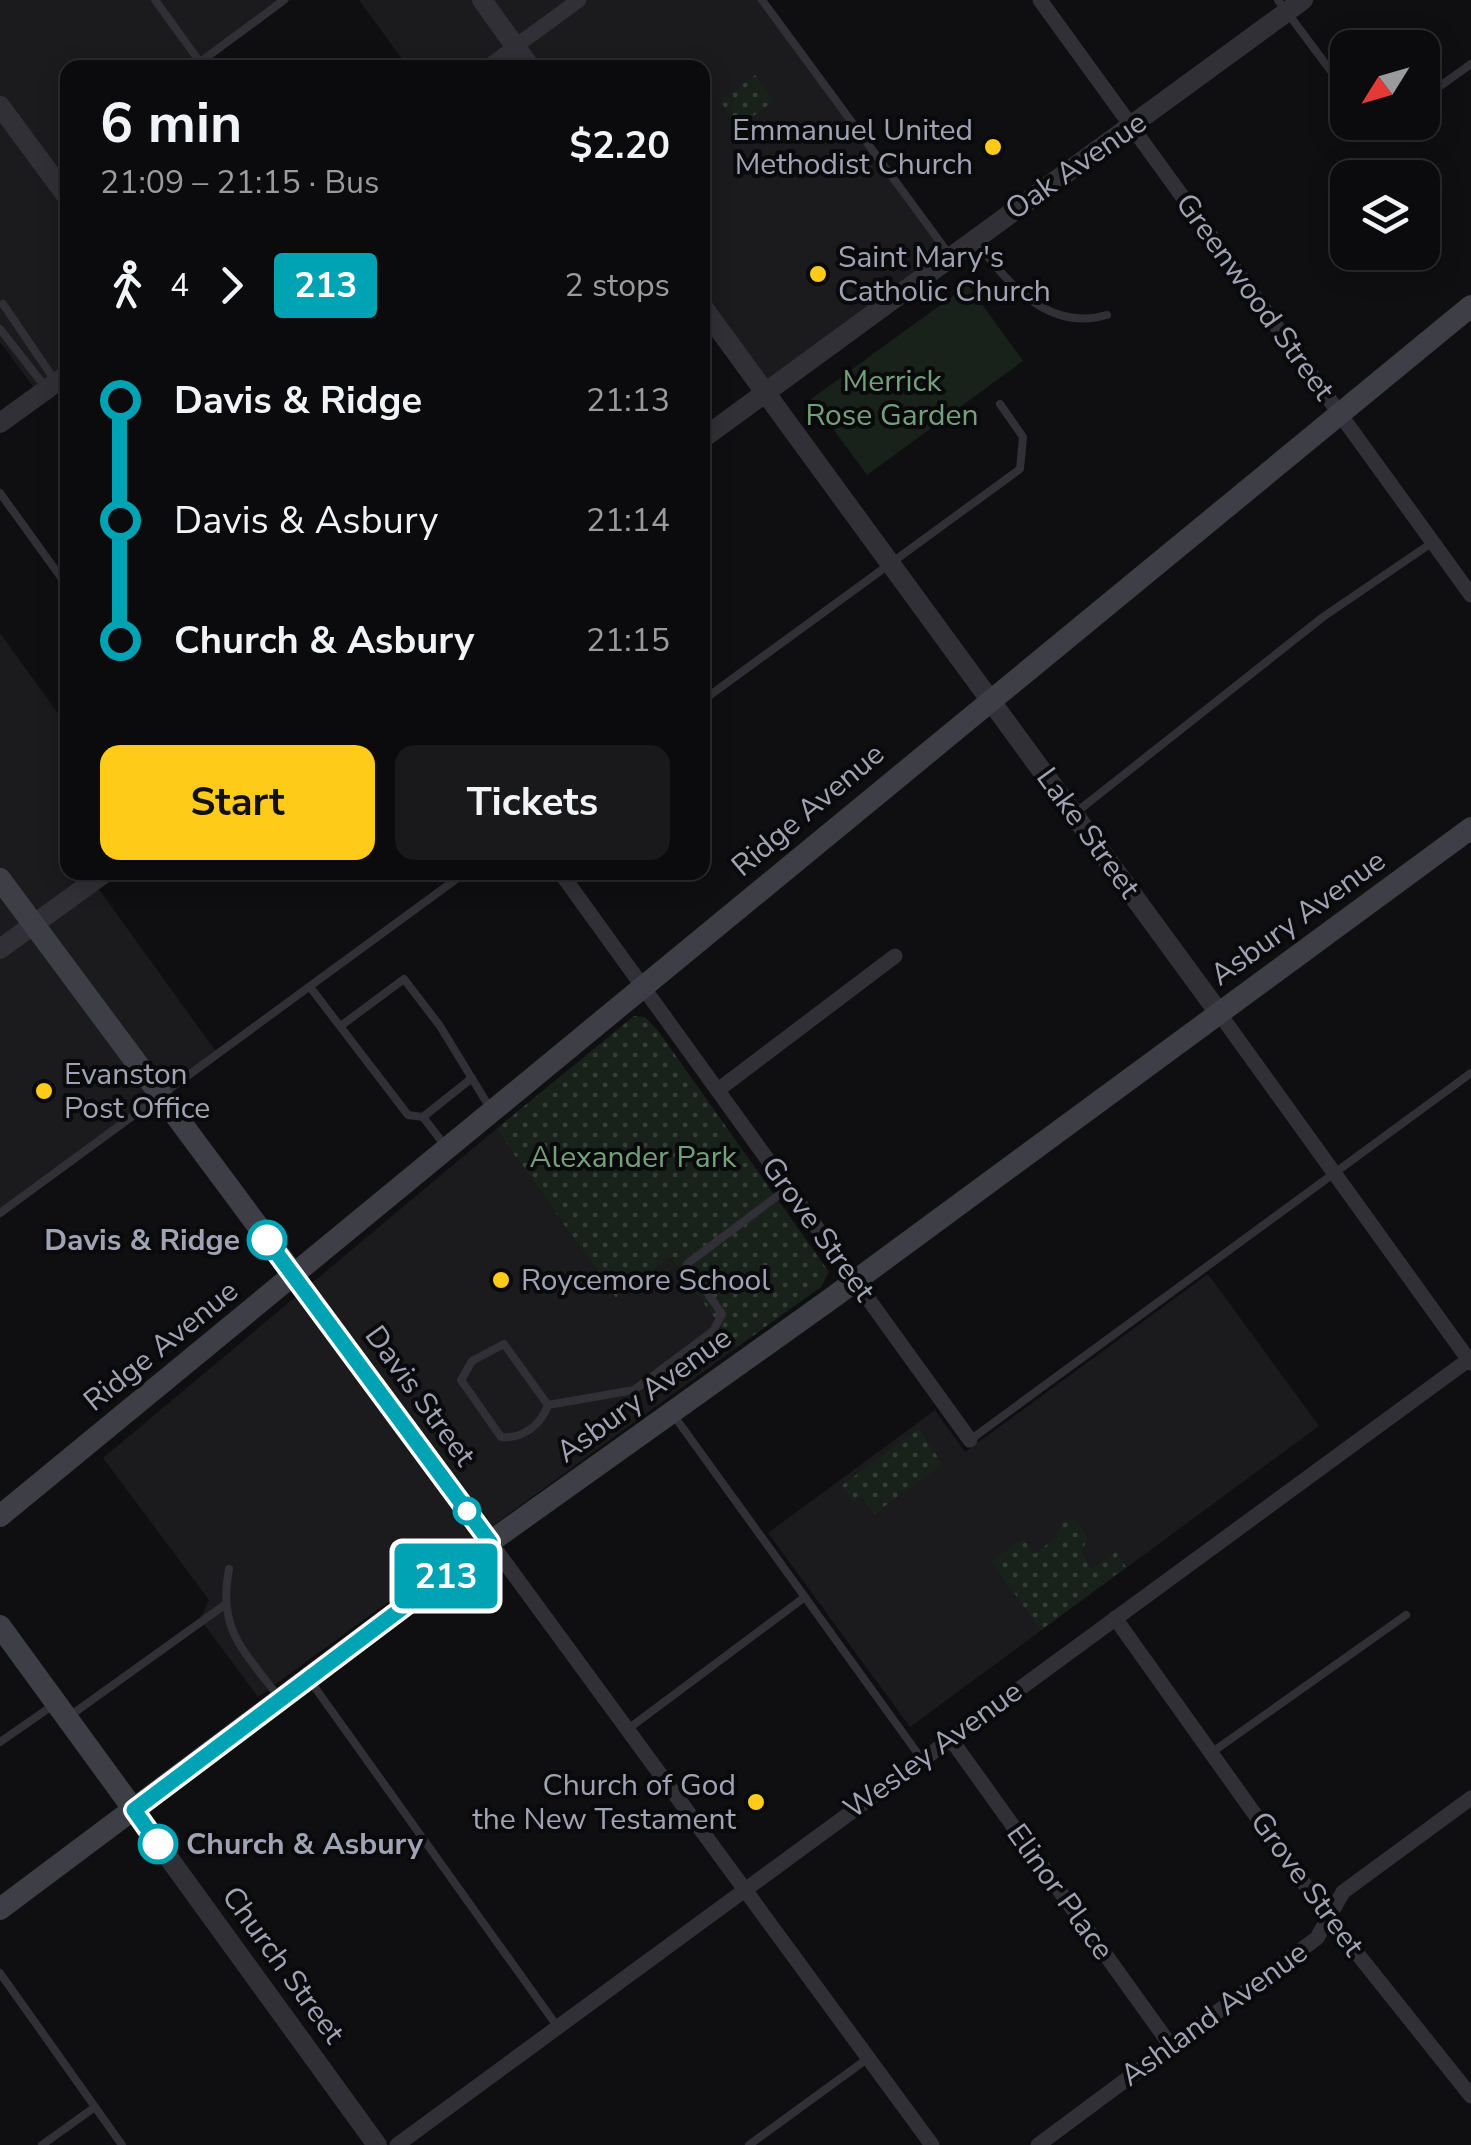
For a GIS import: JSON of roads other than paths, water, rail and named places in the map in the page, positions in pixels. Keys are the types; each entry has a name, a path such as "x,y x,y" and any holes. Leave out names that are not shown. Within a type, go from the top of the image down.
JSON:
{"main road":[{"name":"Ridge Avenue","path":"0,1516 1471,306"},
{"name":"Asbury Avenue","path":"0,1909 490,1542 855,1281 1471,828"},
{"name":"Davis Street","path":"0,879 295,1276"},
{"name":"Church Street","path":"0,1626 134,1810"}],"street":[{"path":"482,0 525,60"},
{"path":"497,60 579,0"},
{"name":"Greenwood Street","path":"1040,0 1433,542 1469,586"},
{"name":"Oak Avenue","path":"710,432 949,255 1132,128 1290,4"},
{"path":"0,106 60,187"},
{"name":"Lake Street","path":"710,317 1470,1361"},
{"path":"0,423 57,382"},
{"path":"0,949 95,880"},
{"name":"Grove Street","path":"566,880 970,1440"},
{"path":"718,1090 896,956"},
{"name":"Davis Street","path":"295,1276 932,2145"},
{"name":"Wesley Avenue","path":"397,2145 1470,1361"},
{"name":"Grove Street","path":"1116,1618 1328,1917 1471,2096"},
{"name":"Elinor Place","path":"950,1738 1171,2046"},
{"name":"Ashland Avenue","path":"1038,2145 1317,1938 1343,1892 1471,1798"},
{"name":"Church Street","path":"134,1810 377,2145"}],"lane":[{"path":"155,0 193,60"},
{"path":"203,60 284,0"},
{"path":"762,0 949,255"},
{"path":"1290,4 1330,66"},
{"path":"1440,86 1471,64"},
{"path":"974,238 1001,274 1033,303 1077,321 1107,314"},
{"path":"3,304 57,382"},
{"path":"0,329 57,382"},
{"path":"710,695 1020,469 1023,437 1000,404"},
{"path":"0,494 60,576"},
{"path":"1074,814 1323,617 1433,542"},
{"path":"0,1213 455,880"},
{"path":"342,1025 404,979 492,1112"},
{"path":"310,987 408,1115 423,1117 447,1149"},
{"path":"970,1440 1471,1073"},
{"path":"423,1117 472,1078"},
{"path":"548,1405 634,1390 713,1332 722,1314 688,1264 788,1188"},
{"path":"504,1344 548,1405 544,1418 524,1433 501,1437 462,1380 464,1372 482,1352 504,1344"},
{"path":"672,1412 922,1758"},
{"path":"230,1569 228,1628 280,1700"},
{"path":"628,1730 805,1597"},
{"path":"0,1742 61,1710 226,1604"},
{"path":"1211,1753 1406,1615"},
{"path":"308,1679 557,2026"},
{"path":"0,1973 122,2145"},
{"path":"750,2145 868,2058"},
{"path":"42,2145 95,2107"}],"place":[{"name":"Emmanuel United Methodist Church","path":"993,147"},
{"name":"Saint Mary's Catholic Church","path":"818,274"},
{"name":"Evanston Post Office","path":"44,1091"},
{"name":"Davis & Ridge","path":"267,1240"},
{"name":"Roycemore School","path":"501,1280"},
{"name":"Church of God the New Testament","path":"756,1802"},
{"name":"Church & Asbury","path":"158,1844"}],"park label":[{"name":"Merrick Rose Garden","path":"892,398"},
{"name":"Alexander Park","path":"633,1157"}]}
